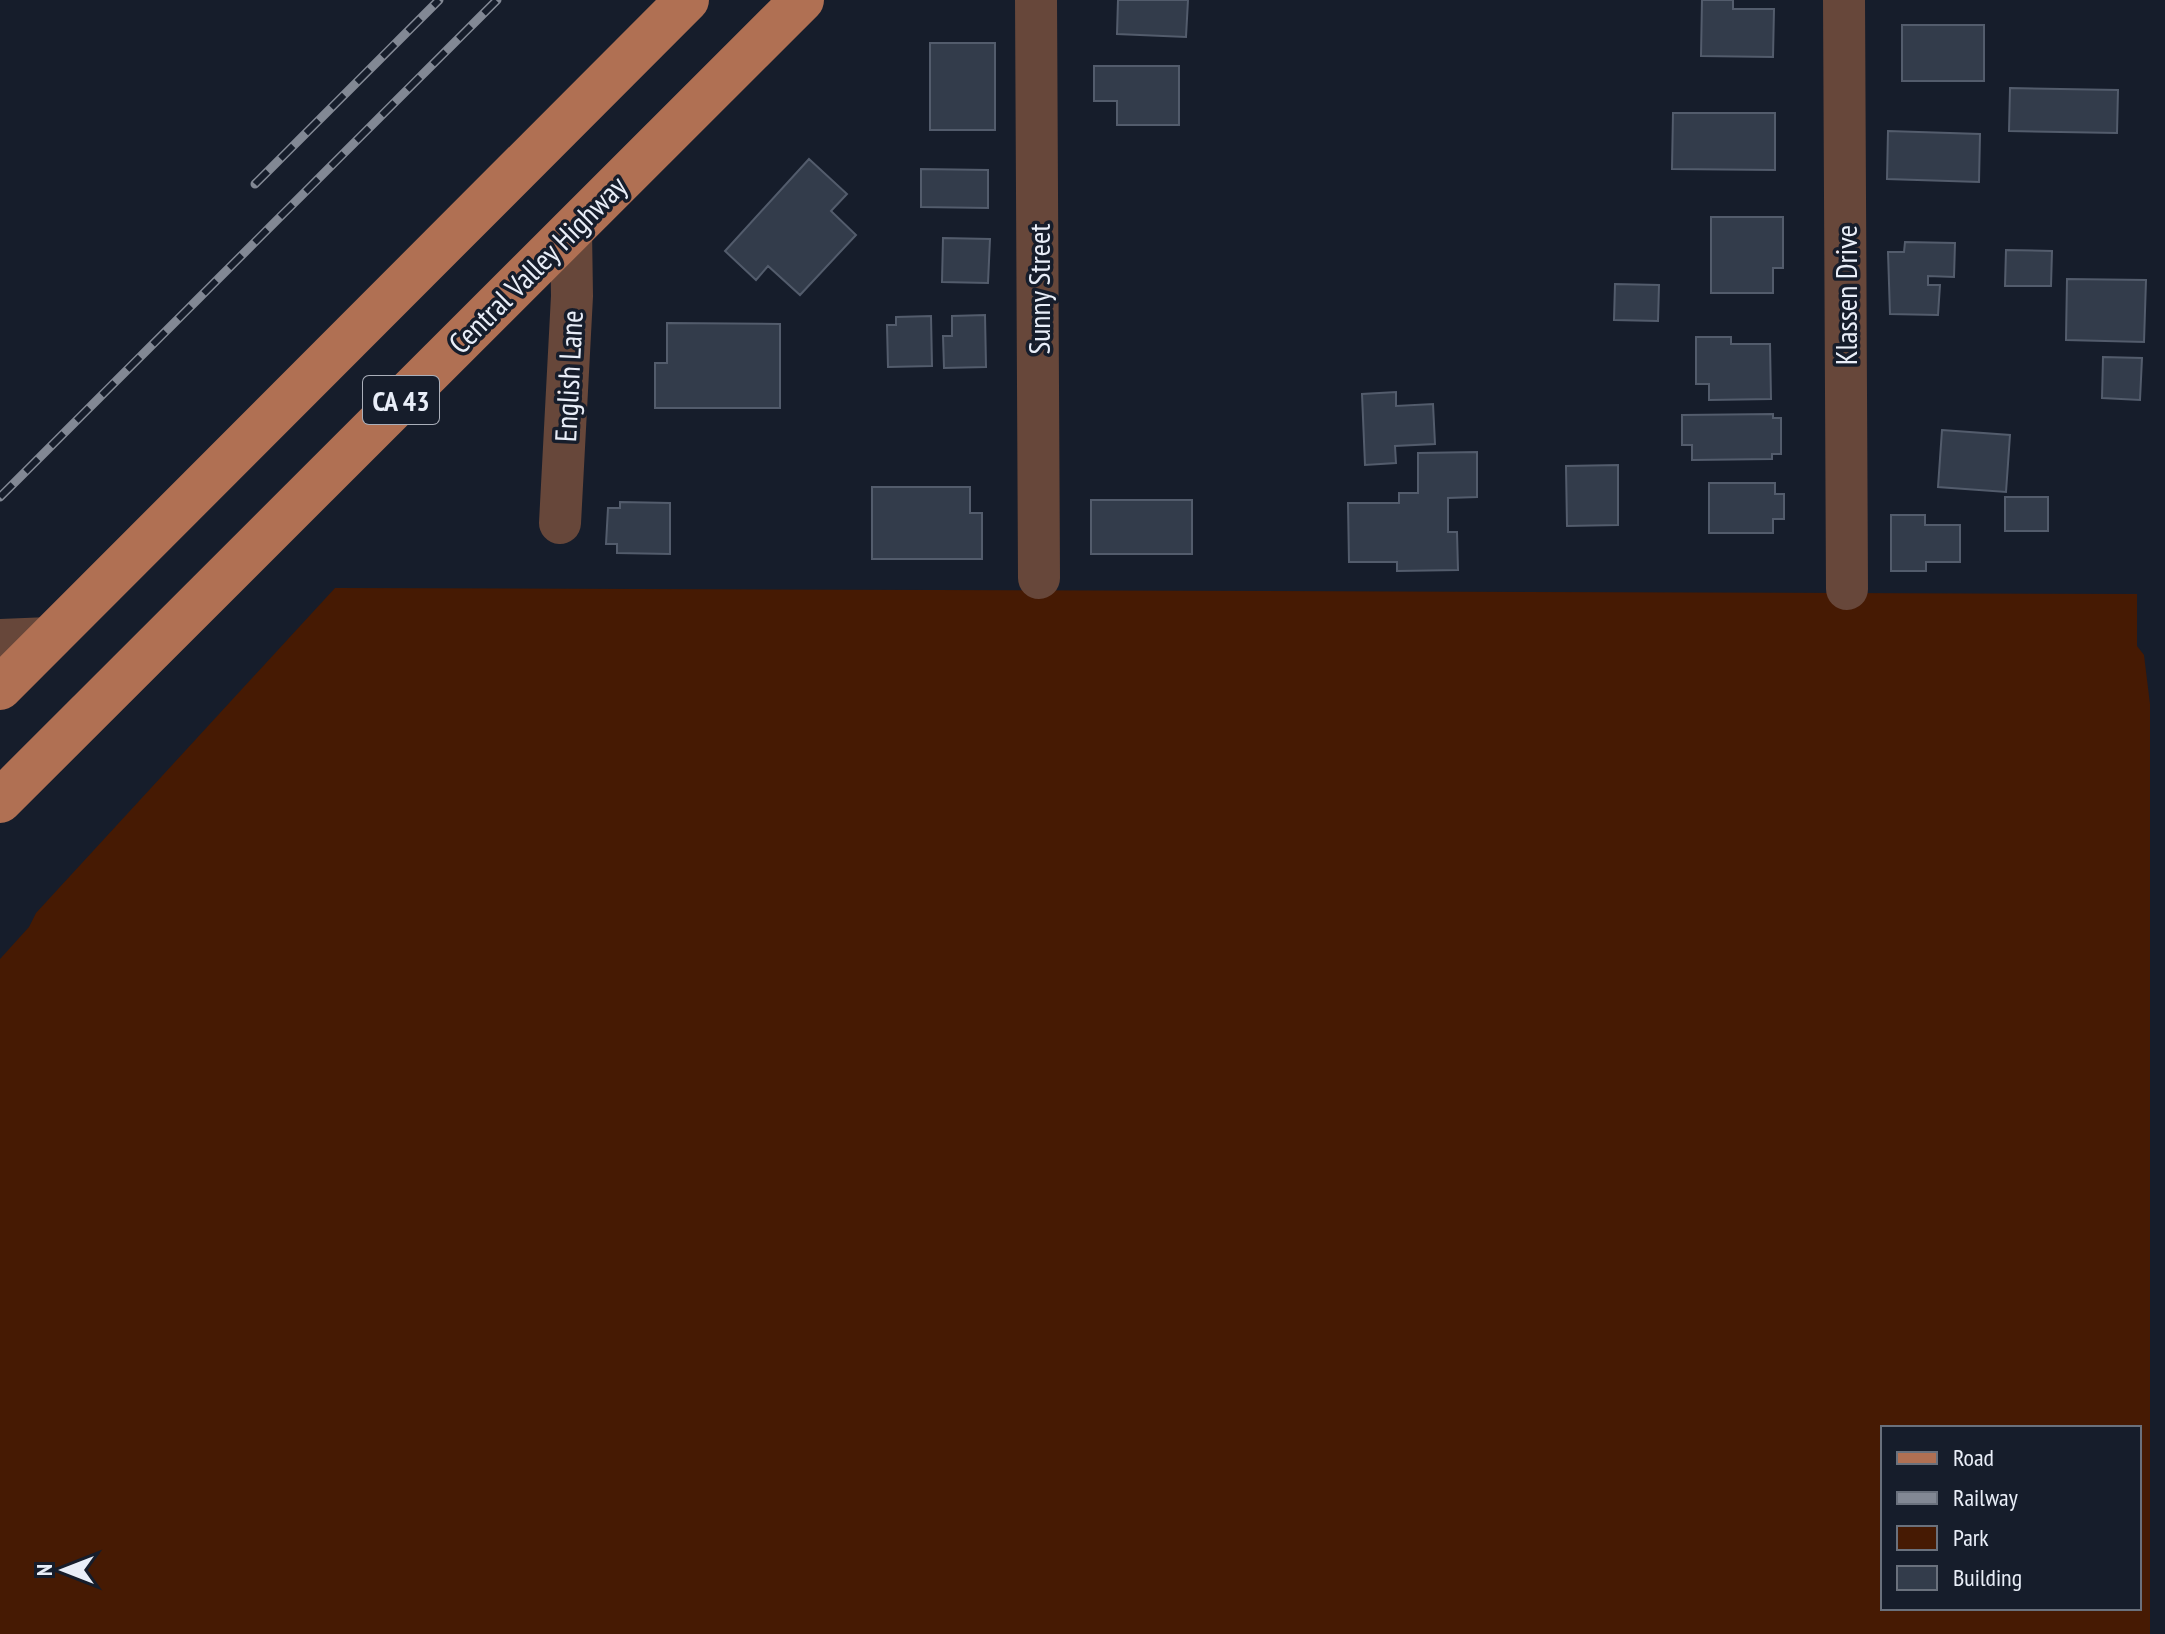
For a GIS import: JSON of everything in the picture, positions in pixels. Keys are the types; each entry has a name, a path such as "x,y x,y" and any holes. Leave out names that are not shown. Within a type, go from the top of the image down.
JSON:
{"main road":[{"name":"CA 43","path":"0,688 687,0"},
{"name":"Central Valley Highway","path":"0,801 802,0"}],"street":[{"name":"Sunny Street","path":"1036,0 1039,578"},
{"name":"Klassen Drive","path":"1844,0 1847,589"},
{"name":"English Lane","path":"560,523 572,296 571,230"},
{"path":"0,640 50,638"}],"green space":[{"path":"335,588 2137,594 2137,646 2144,655 2150,704 2150,1634 0,1634 0,959 29,927 36,913"}],"building":[{"path":"1118,0 1188,0 1186,37 1117,34"},
{"path":"1702,0 1733,0 1733,9 1774,9 1773,57 1701,56"},
{"path":"1902,25 1984,25 1984,81 1902,81"},
{"path":"930,43 995,43 995,130 930,130"},
{"path":"1094,66 1179,66 1179,125 1117,125 1117,101 1094,101"},
{"path":"2010,88 2118,90 2117,133 2009,131"},
{"path":"1673,113 1775,113 1775,170 1672,169"},
{"path":"1888,131 1980,134 1979,182 1887,179"},
{"path":"809,159 847,194 831,211 856,235 800,295 768,266 756,280 725,251"},
{"path":"921,169 988,170 988,208 921,207"},
{"path":"1711,217 1783,217 1783,268 1773,268 1773,293 1711,293"},
{"path":"943,238 990,239 988,283 942,282"},
{"path":"1905,242 1955,243 1954,277 1928,276 1928,285 1940,285 1938,315 1890,314 1888,252 1904,252"},
{"path":"2006,250 2052,251 2051,286 2005,286"},
{"path":"2067,279 2146,280 2144,342 2066,340"},
{"path":"1615,284 1659,285 1658,321 1614,320"},
{"path":"985,315 986,367 944,368 943,336 952,336 952,316"},
{"path":"931,316 932,366 888,367 887,325 896,325 896,317"},
{"path":"667,323 780,324 780,408 655,408 655,363 667,363"},
{"path":"1696,337 1731,337 1731,344 1770,344 1771,399 1709,400 1709,384 1696,384"},
{"path":"2103,357 2142,358 2140,400 2102,398"},
{"path":"1396,392 1396,406 1433,404 1435,444 1395,446 1396,463 1365,465 1362,394"},
{"path":"1773,414 1773,418 1781,418 1781,454 1772,454 1772,459 1692,460 1692,445 1682,445 1682,415"},
{"path":"1942,430 2010,435 2006,492 1938,487"},
{"path":"1477,452 1477,497 1448,498 1448,532 1457,532 1458,570 1397,571 1397,562 1349,562 1348,503 1399,503 1399,493 1418,493 1418,453"},
{"path":"1618,465 1618,525 1567,526 1566,466"},
{"path":"1709,483 1775,483 1775,494 1784,494 1784,519 1773,519 1773,533 1709,533"},
{"path":"872,487 970,487 970,513 982,513 982,559 872,559"},
{"path":"2005,497 2048,497 2048,531 2005,531"},
{"path":"1091,500 1192,500 1192,554 1091,554"},
{"path":"620,502 670,503 670,554 617,553 617,544 606,544 608,508 620,508"},
{"path":"1891,515 1925,515 1925,525 1960,525 1960,562 1926,562 1926,571 1891,571"}],"railway":[{"path":"255,184 439,0"},
{"path":"0,497 497,0"}]}
